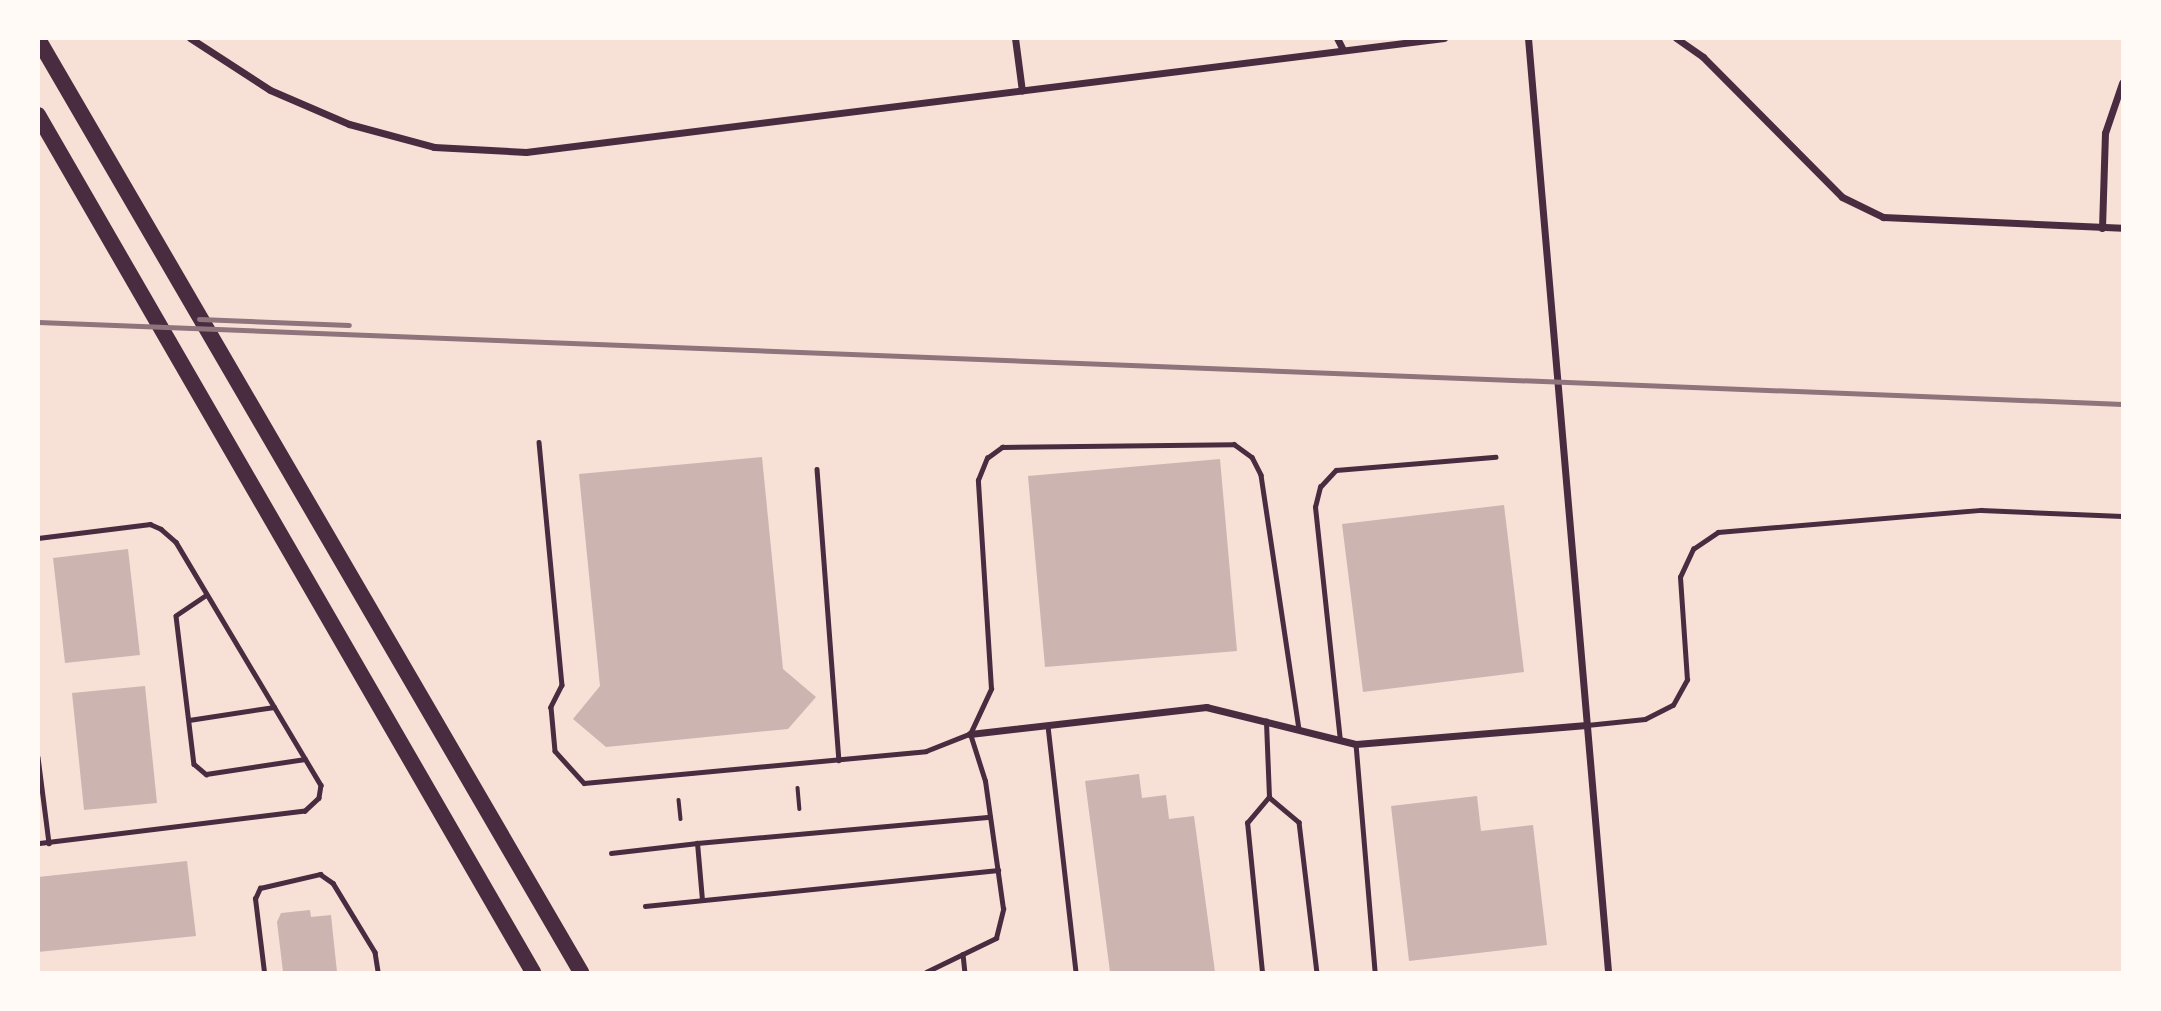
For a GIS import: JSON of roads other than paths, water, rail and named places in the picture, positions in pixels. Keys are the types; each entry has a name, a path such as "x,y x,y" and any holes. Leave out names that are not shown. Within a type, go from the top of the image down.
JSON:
{"highway":[{"path":"38,39 253,416 581,972"},
{"path":"38,115 533,972"}],"street":[{"path":"190,38 305,107 409,142 473,152 565,150 1444,38"},
{"path":"1015,38 1022,92"},
{"path":"1337,38 1343,50"},
{"path":"1528,38 1608,972"},
{"path":"1676,38 1703,57 1842,197 1882,217 2123,228"},
{"path":"2102,228 2105,133 2123,83"},
{"path":"970,734 1206,707 1266,720 1300,733 1356,744 1586,725"}],"lane":[{"path":"539,442 562,685 551,707 555,751 569,772 601,785 926,751 970,734"},
{"path":"926,972 996,938 1003,909 990,817 970,734 990,689 978,480 987,458 1002,447 1234,444 1252,457 1261,475 1300,733"},
{"path":"1340,742 1315,507 1321,487 1336,470 1495,457"},
{"path":"817,468 839,760"},
{"path":"1586,725 1645,719 1673,705 1687,680 1680,577 1693,549 1718,532 1981,510 2123,516"},
{"path":"38,538 150,524 176,542 321,785 319,799 305,811 38,844"},
{"path":"207,595 176,616 194,764 206,774 305,759"},
{"path":"189,720 274,707"},
{"path":"1262,972 1247,823 1269,797 1266,720"},
{"path":"1048,726 1076,972"},
{"path":"1356,744 1375,972"},
{"path":"38,757 48,843"},
{"path":"1269,797 1299,821 1317,972"},
{"path":"611,853 990,817"},
{"path":"697,843 702,900"},
{"path":"645,906 998,870"},
{"path":"264,972 255,899 260,888 320,874 333,883 375,952 378,972"},
{"path":"963,954 965,972"}],"railway":[{"path":"199,319 349,325"},
{"path":"38,322 2122,404"}]}
